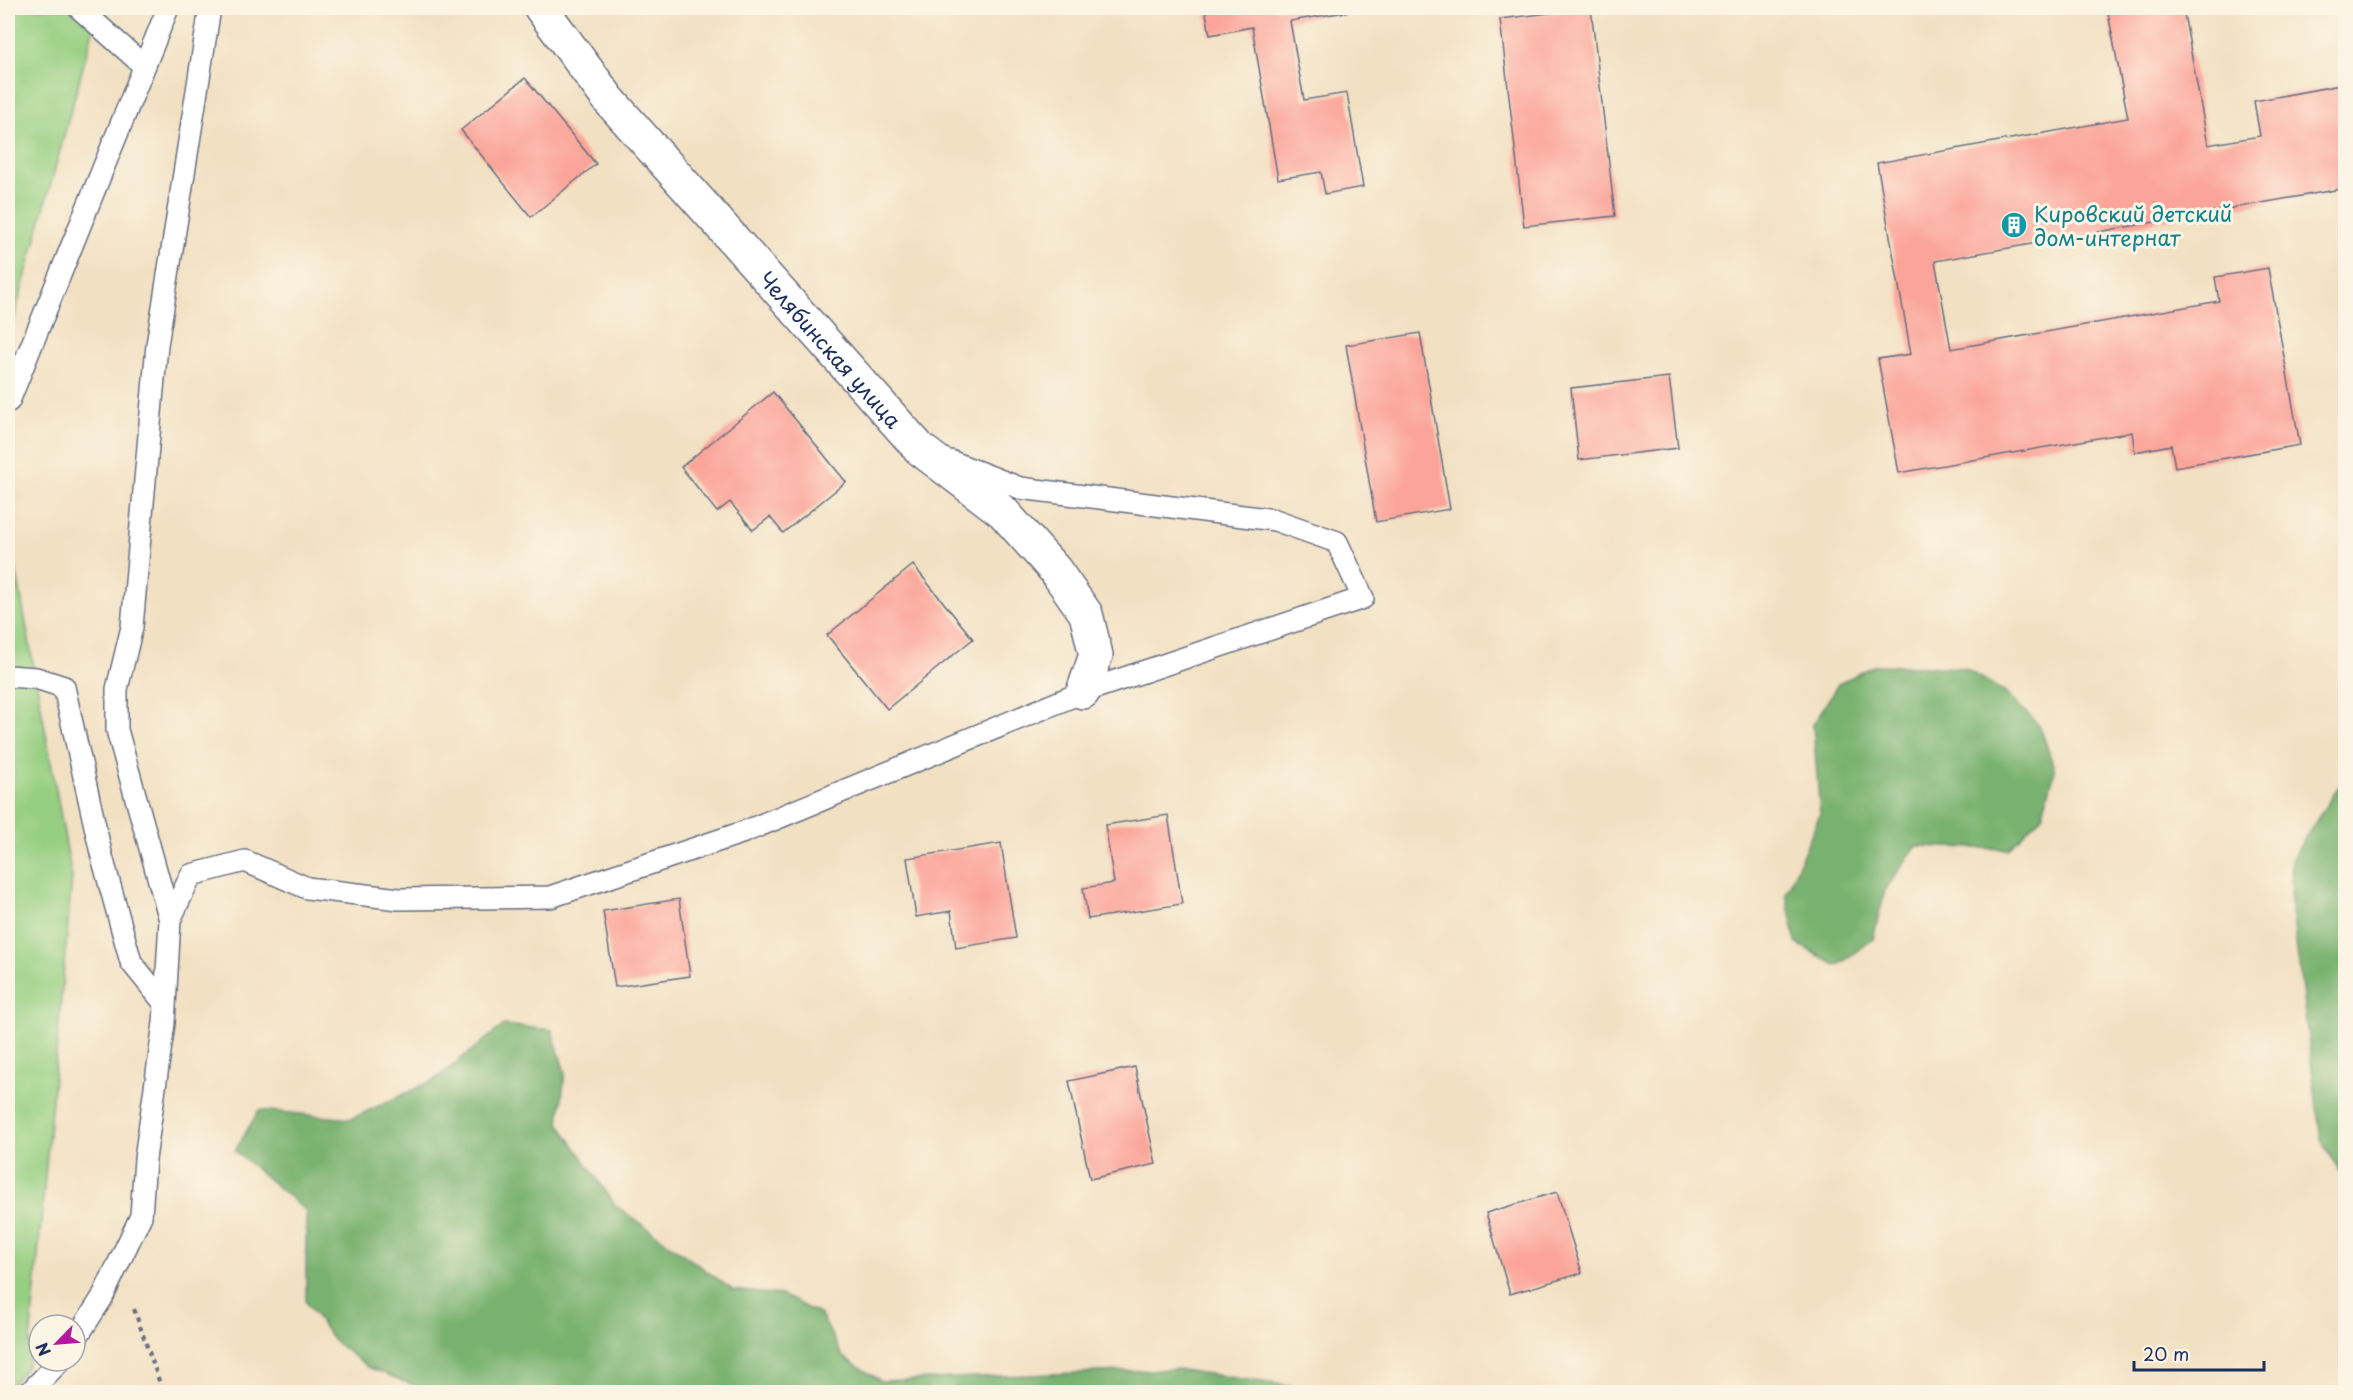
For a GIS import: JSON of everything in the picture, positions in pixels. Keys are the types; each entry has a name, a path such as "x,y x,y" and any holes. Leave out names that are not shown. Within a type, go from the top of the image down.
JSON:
{"street":[{"name":"Челябинская улица","path":"541,8 609,100 920,449 1003,512 1055,570 1086,614 1096,655 1083,692"}],"lane":[{"path":"78,8 144,66"},
{"path":"9,401 168,8"},
{"path":"87,1321 102,1298 141,1216 145,1159 165,1004 170,920 117,730 117,689 132,627 157,345 210,8"},
{"path":"170,920 191,875 245,861 307,888 399,899 550,897 744,832 1083,692 1363,598 1337,542 1275,520 1020,488 920,449"},
{"path":"8,676 36,678 64,687 101,853 131,962 165,1004"},
{"path":"30,1392 48,1373"}],"path":[{"path":"135,1298 134,1310 164,1392"}],"green space":[{"path":"8,8 99,8 8,340"},
{"path":"8,525 72,878 33,1313 27,1313 27,1366 8,1389"},
{"path":"1875,665 1965,668 2006,693 2040,726 2055,771 2042,816 2008,849 1916,846 1885,890 1873,939 1837,966 1796,943 1786,894 1820,814 1813,725 1838,684"},
{"path":"2345,777 2345,1180 2321,1140 2291,903 2292,858"},
{"path":"504,1025 552,1030 565,1073 559,1123 615,1205 733,1290 782,1295 821,1315 843,1357 881,1381 1175,1369 1330,1392 430,1392 368,1367 334,1341 306,1302 306,1211 235,1151 259,1110 351,1119 434,1080"}],"building":[{"path":"1205,8 1351,8 1351,11 1290,21 1304,100 1347,93 1363,187 1325,194 1321,172 1278,179 1252,27 1210,35"},
{"path":"1591,8 1615,216 1524,226 1500,19"},
{"name":"Кировский детский дом-интернат","path":"2107,8 2183,8 2208,145 2260,136 2254,101 2346,84 2346,188 1935,261 1951,349 2219,301 2215,277 2268,268 2300,445 2175,467 2171,445 2135,452 2132,432 1899,473 1878,359 1911,354 1877,163 2128,118"},
{"path":"525,78 596,164 531,217 461,130"},
{"path":"1420,333 1450,509 1376,522 1346,345"},
{"path":"1669,377 1678,448 1579,460 1571,388"},
{"path":"773,392 846,482 783,533 770,517 753,530 730,502 717,512 681,467"},
{"path":"913,565 973,639 887,709 827,635"},
{"path":"1168,815 1182,904 1088,919 1083,888 1114,883 1105,825"},
{"path":"1001,843 1016,938 956,948 951,911 916,917 907,858"},
{"path":"679,899 690,976 615,987 603,911"},
{"path":"1135,1067 1156,1164 1090,1179 1069,1081"},
{"path":"1557,1192 1582,1273 1510,1294 1486,1213"}],"place":[{"name":"Кировский детский дом-интернат","path":"2014,225"}]}
